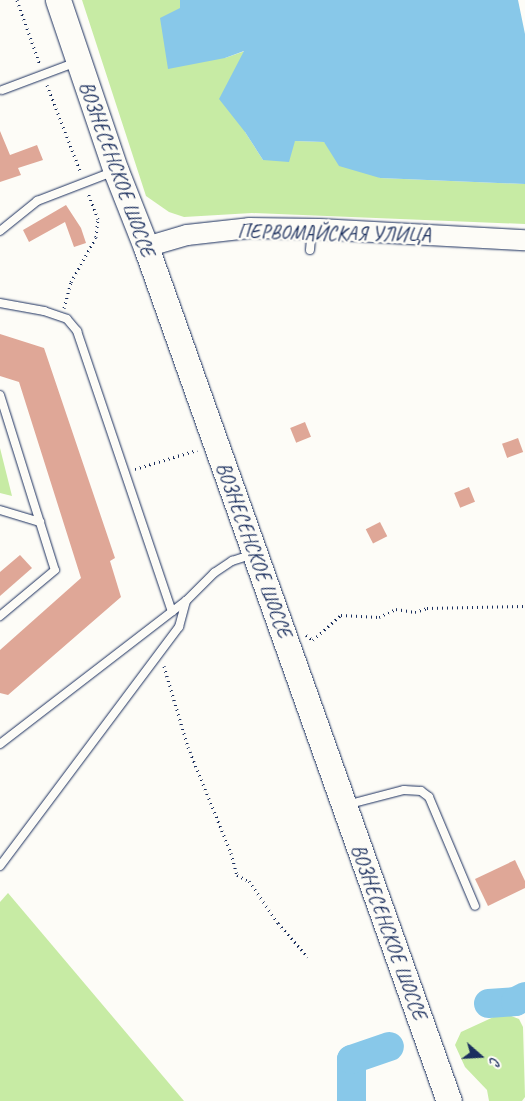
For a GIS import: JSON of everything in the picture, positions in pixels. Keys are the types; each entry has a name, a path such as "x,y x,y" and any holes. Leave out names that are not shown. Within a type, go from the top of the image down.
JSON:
{"main road":[{"name":"ВОЗНЕСЕНСКОЕ ШОССЕ","path":"58,0 116,171 146,247 449,1101"}],"street":[{"name":"ПЕРВОМАЙСКАЯ УЛИЦА","path":"146,247 187,234 249,228 312,229 525,240"}],"lane":[{"path":"2,90 78,61"},
{"path":"0,231 37,201 116,171"},
{"path":"310,250 312,229"},
{"path":"0,303 44,311 62,317 67,319 77,330 172,611"},
{"path":"0,395 55,570 0,616"},
{"path":"0,510 40,522"},
{"path":"0,744 186,601 214,574 232,562 255,553"},
{"path":"0,866 179,626 186,601"},
{"path":"344,806 404,790 421,791 429,797 475,906"}],"path":[{"path":"17,0 98,219 96,237 71,282 62,317"},
{"path":"125,472 197,450"},
{"path":"303,633 312,640 341,615 378,617 396,609 415,612 427,608 525,606"},
{"path":"160,652 188,747 231,853 236,874 249,881 278,923 308,957"}],"green space":[{"path":"82,0 180,0 180,8 225,58 245,51 245,132 263,160 295,141 324,142 380,178 525,184 525,224 252,213 184,217 169,212 146,196"},
{"path":"0,448 12,496 0,493"},
{"path":"8,893 184,1101 0,1101 0,902"},
{"path":"506,1014 519,1019 523,1027 525,1097 522,1101 489,1101 487,1090 465,1067 455,1045 461,1032 498,1015"}],"water":[{"path":"180,0 518,0 525,34 525,184 380,178 339,166 324,142 295,141 289,162 263,160 245,132 219,99 244,51 225,58 168,69 160,18 180,8"}],"building":[{"path":"0,131 10,155 37,145 43,160 18,168 21,175 0,182"},
{"path":"66,205 81,228 86,243 74,247 65,222 29,242 23,230"},
{"path":"0,334 44,348 115,558 110,561 121,597 8,695 0,693 0,650 81,578 19,382 0,376"},
{"path":"305,422 311,437 296,443 290,428"},
{"path":"518,438 523,452 507,458 502,444"},
{"path":"469,487 475,502 460,508 454,493"},
{"path":"380,522 387,536 373,544 366,529"},
{"path":"20,555 32,568 0,596 0,572"},
{"path":"515,860 525,881 525,888 488,906 475,879"}],"waterway":[{"path":"488,1003 515,1001 525,996"},
{"path":"351,1101 351,1059 389,1046"}]}
